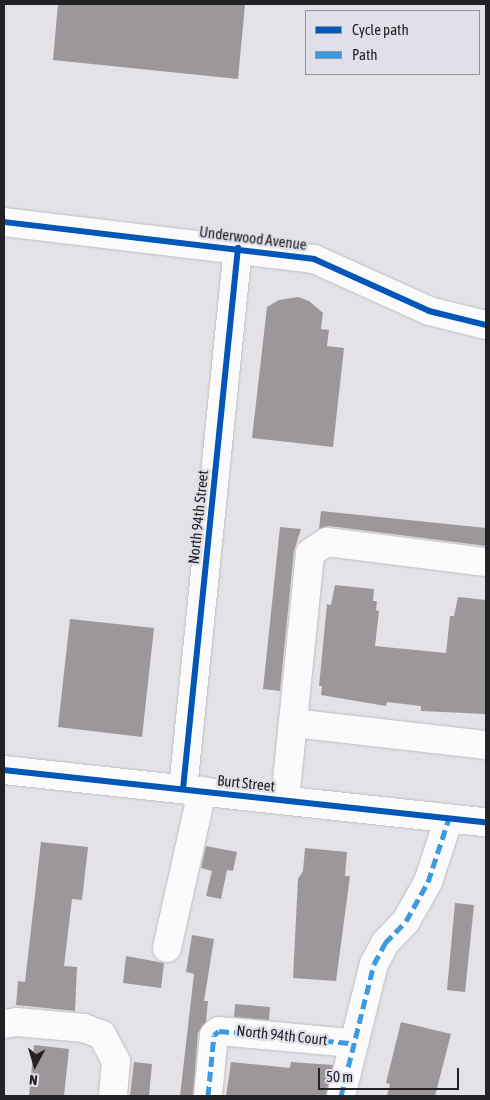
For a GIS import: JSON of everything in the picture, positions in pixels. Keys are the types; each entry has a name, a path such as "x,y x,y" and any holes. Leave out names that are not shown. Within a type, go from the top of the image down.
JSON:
{"street":[{"name":"Underwood Avenue","path":"4,222 238,248 314,259 429,311 486,325"},
{"name":"North 94th Street","path":"167,948 192,790 238,248"},
{"path":"285,800 310,553 328,542 486,562"},
{"path":"293,723 486,745"},
{"name":"Burt Street","path":"4,770 486,822"},
{"path":"341,1096 352,1043 374,964 428,882 448,818"},
{"path":"4,1024 17,1022 84,1028 102,1035 116,1061 113,1096"},
{"name":"North 94th Court","path":"208,1096 214,1035 219,1031 352,1043"}],"building":[{"path":"58,4 245,5 238,79 53,60"},
{"path":"298,297 309,301 323,313 321,329 329,330 327,346 344,348 333,447 252,438 267,307 279,300"},
{"path":"321,511 486,528 486,546 329,526 319,529"},
{"path":"280,527 301,529 294,551 280,691 263,689"},
{"path":"335,585 374,589 373,601 377,601 376,610 379,611 375,646 446,653 450,616 454,616 458,597 486,600 486,714 421,711 421,706 387,702 386,706 321,695 322,686 319,686 327,604 331,605"},
{"path":"70,619 154,628 142,737 58,727"},
{"path":"41,842 88,847 82,900 72,899 64,966 77,967 75,1011 16,1005 18,981 25,982"},
{"path":"206,846 237,852 233,871 227,870 221,899 206,896 212,871 201,868"},
{"path":"305,848 347,852 345,876 350,876 336,981 293,978 298,879 303,871"},
{"path":"455,903 474,905 465,992 447,990"},
{"path":"192,935 214,939 204,1001 208,1001 206,1022 198,1033 193,1096 180,1096 194,974 186,972"},
{"path":"126,956 164,963 161,988 123,983"},
{"path":"235,1004 270,1007 269,1020 234,1017"},
{"path":"401,1022 451,1034 435,1096 387,1096 390,1084 386,1083"},
{"path":"34,1045 69,1049 64,1096 29,1096"},
{"path":"134,1062 152,1064 149,1096 130,1096"},
{"path":"231,1062 290,1068 291,1062 333,1065 326,1096 226,1096"}],"marked path":[{"path":"341,1096 374,964 385,943 406,921 428,882 449,818"},
{"path":"208,1096 214,1035 219,1031 352,1043"}],"cycle path":[{"path":"4,222 314,259 429,311 486,325"},
{"path":"183,789 238,248"},
{"path":"4,770 486,822"}]}
